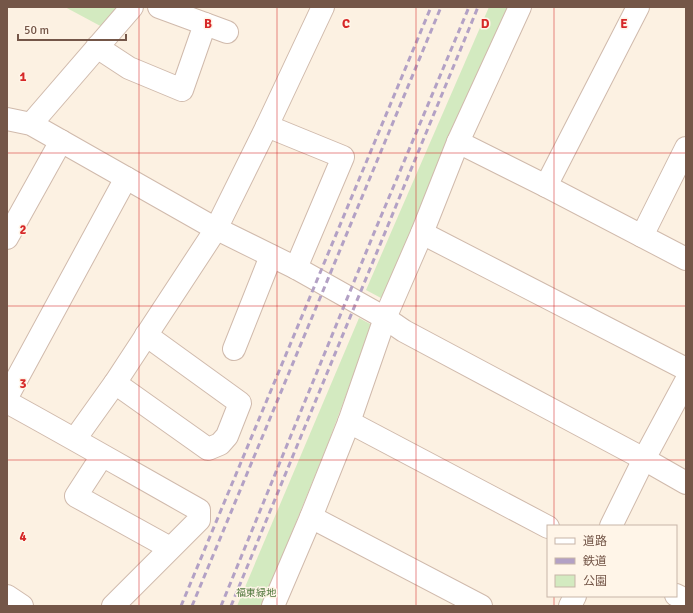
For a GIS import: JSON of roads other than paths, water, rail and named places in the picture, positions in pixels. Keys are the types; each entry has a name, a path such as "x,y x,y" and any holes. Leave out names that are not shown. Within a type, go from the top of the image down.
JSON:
{"street":[{"path":"31,124 132,7"},
{"path":"159,7 227,32"},
{"path":"74,439 115,382 216,228 267,126 323,7"},
{"path":"273,606 349,422 385,318 422,233 458,142 520,7"},
{"path":"546,186 638,7"},
{"path":"97,47 129,68 182,90 206,24"},
{"path":"7,119 31,124 216,228 296,268 385,318 404,331 686,483"},
{"path":"267,126 342,157 296,268"},
{"path":"7,238 61,141"},
{"path":"458,142 686,259"},
{"path":"642,236 686,148"},
{"path":"7,398 126,178"},
{"path":"422,233 686,369"},
{"path":"234,349 271,256"},
{"path":"115,382 208,449 220,444 227,436 240,403 146,335"},
{"path":"611,525 644,459 686,380"},
{"path":"7,402 198,510 199,520 113,606"},
{"path":"349,422 547,526"},
{"path":"102,456 76,496 170,548"},
{"path":"311,517 481,606"},
{"path":"7,596 22,606"},
{"path":"677,596 686,600"},
{"path":"570,606 575,597"}],"railway":[{"path":"181,606 431,7"},
{"path":"192,606 441,7"},
{"path":"221,606 374,233 469,7"},
{"path":"231,606 478,7"}],"park label":[{"name":"福東緑地","path":"256,592"}]}
